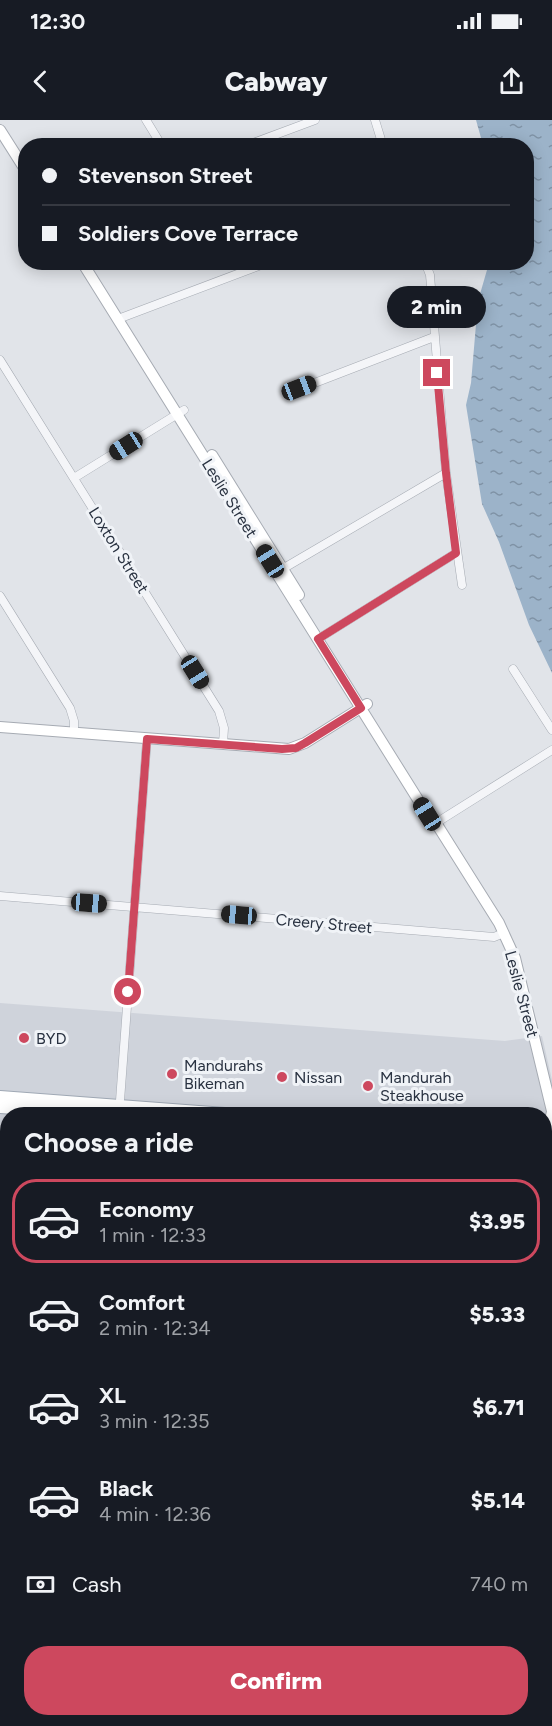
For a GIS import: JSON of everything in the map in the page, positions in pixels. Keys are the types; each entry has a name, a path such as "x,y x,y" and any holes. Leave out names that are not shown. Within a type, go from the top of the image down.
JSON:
{"main road":[{"path":"0,1097 92,1107"}],"street":[{"path":"2,120 18,145"},
{"path":"146,120 157,138"},
{"path":"267,138 315,120"},
{"path":"375,120 381,138"},
{"path":"0,130 18,158"},
{"name":"Leslie Street","path":"88,270 121,317 181,412 364,706 427,814 436,823 504,933 520,975 551,1107"},
{"name":"Leslie Street","path":"95,270 121,317"},
{"path":"121,317 247,270"},
{"path":"428,270 446,473 462,585"},
{"path":"299,388 434,337"},
{"name":"Loxton Street","path":"0,360 219,711 224,728 223,744"},
{"path":"74,478 181,412"},
{"path":"280,571 446,473"},
{"path":"321,637 456,553"},
{"path":"0,596 70,708 74,721 74,733"},
{"path":"513,669 552,730"},
{"path":"0,727 282,749 296,748 364,706"},
{"path":"119,1107 147,739"},
{"path":"436,823 552,750"},
{"name":"Creery Street","path":"0,896 494,937 504,933"}],"shaded area":[{"path":"0,1003 505,1041 542,1036 552,1080 552,1107 0,1107"}],"water":[{"path":"476,120 552,120 552,673 529,625 499,542 482,504 466,405 471,383 478,301 487,270 534,270 534,138 481,138"}],"place":[{"name":"BYD","path":"24,1038"},
{"name":"Mandurahs Bikeman","path":"172,1074"},
{"name":"Nissan","path":"282,1077"},
{"name":"Mandurah Steakhouse","path":"368,1086"}],"route":[{"path":"128,992 147,739 282,749 296,748 305,743 361,708 318,639 456,553 437,373"}]}
